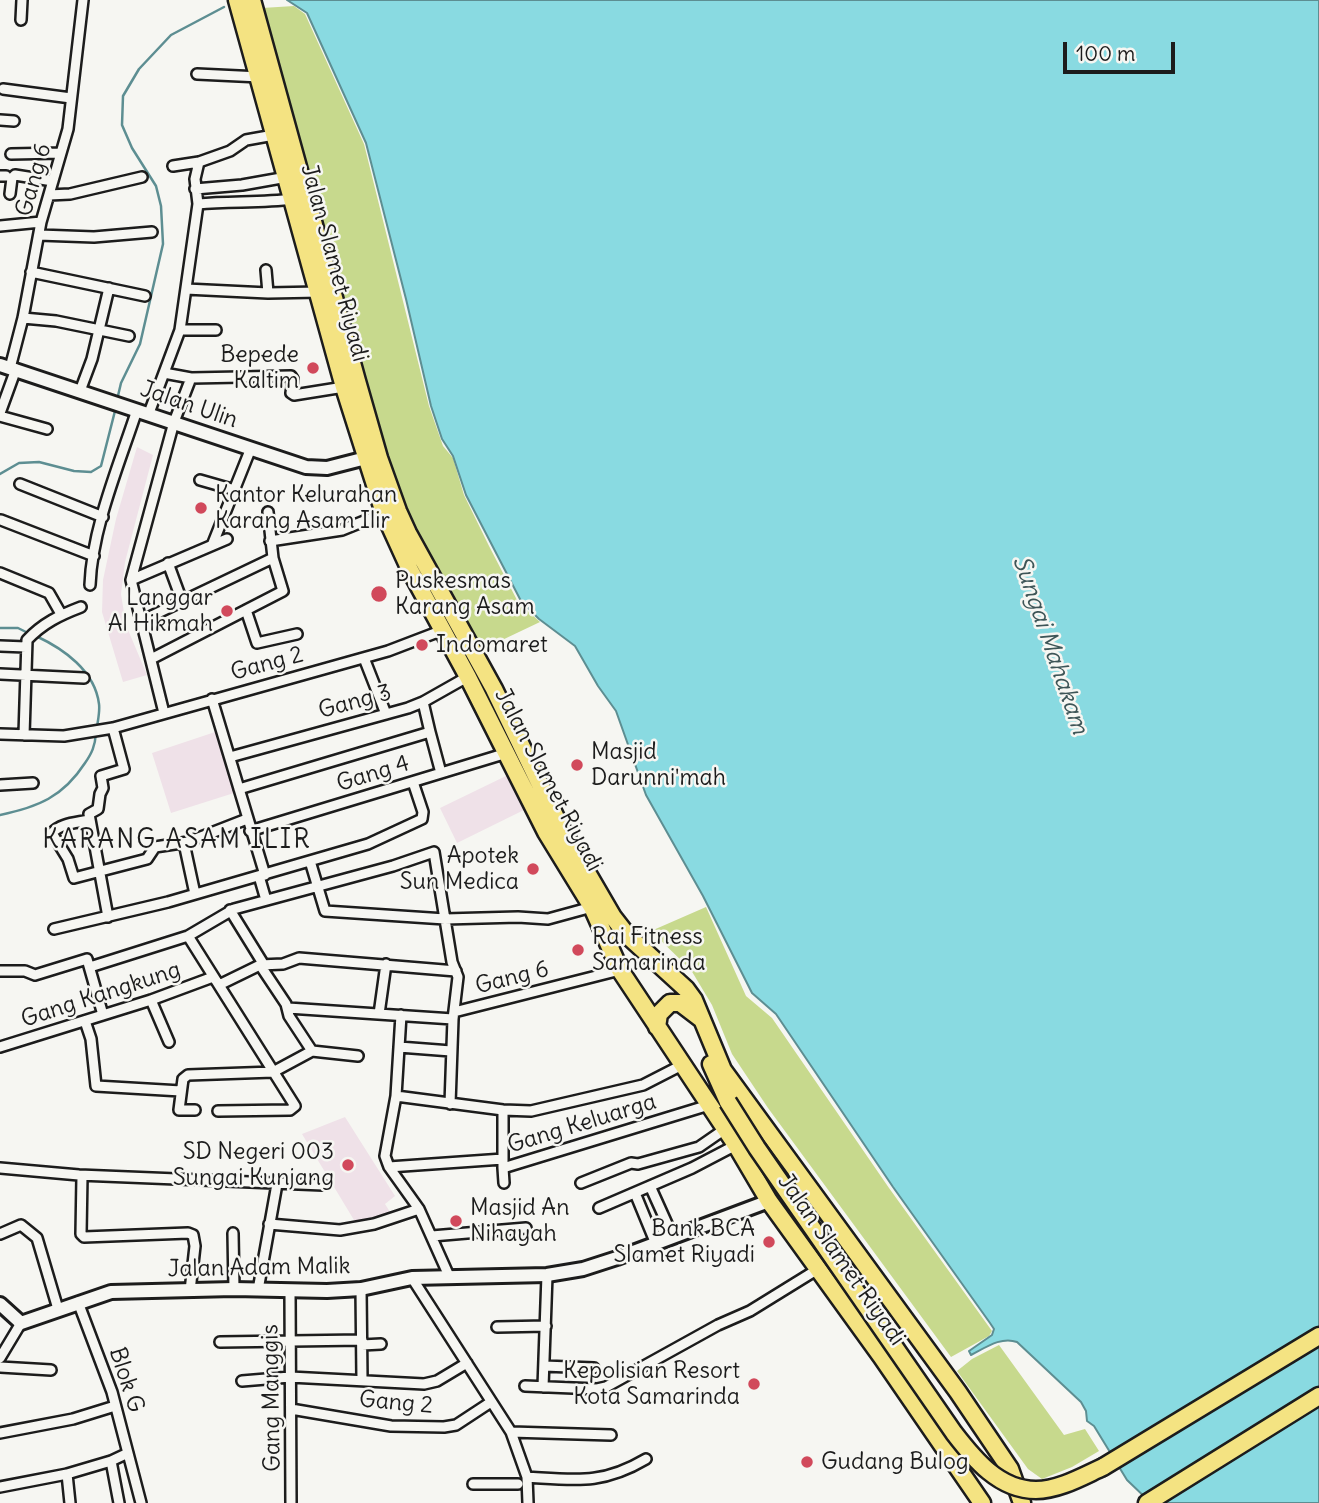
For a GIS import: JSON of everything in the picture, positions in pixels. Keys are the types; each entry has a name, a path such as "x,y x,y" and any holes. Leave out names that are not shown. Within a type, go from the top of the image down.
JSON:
{"highway":[{"name":"Jalan Slamet Riyadi","path":"237,0 251,22 343,356 344,387 384,513 410,570 478,696 546,832 592,907 620,970 736,1145 769,1202 881,1356 982,1503"},
{"name":"Jalan Slamet Riyadi","path":"252,0 251,22 260,76 318,292 408,533 494,689 560,826 613,917 627,935 686,989 694,1000 723,1070 958,1392 1010,1469 1022,1503"},
{"path":"478,696 494,689"},
{"path":"657,1027 659,1014 670,1003 680,1003 702,1020"},
{"name":"Jalan Slamet Riyadi","path":"702,1020 705,1049 729,1102 779,1180 954,1433 977,1462 1013,1485 1036,1490 1061,1485 1103,1467 1319,1336"},
{"path":"840,1230 846,1251 903,1340 899,1351 892,1356 881,1356"},
{"path":"1147,1503 1319,1396"}],"street":[{"path":"21,20 22,0"},
{"name":"Gang 6","path":"0,415 9,367 23,318 41,222 68,129 83,0"},
{"path":"197,74 260,76"},
{"path":"3,89 71,98"},
{"path":"0,120 14,121"},
{"path":"173,166 199,162 230,151 246,140 274,135"},
{"path":"11,154 61,153"},
{"path":"90,585 103,517 143,412 164,373 180,330 198,204 195,189 199,162"},
{"path":"10,194 15,175 53,181"},
{"path":"49,195 70,194 142,177"},
{"path":"195,189 242,185 287,177"},
{"path":"198,204 233,200 264,203 293,199"},
{"path":"0,226 41,222"},
{"path":"39,235 94,237 152,232"},
{"path":"267,270 268,293"},
{"path":"31,272 145,296"},
{"path":"80,391 100,330 109,289"},
{"path":"186,289 268,293 318,292"},
{"path":"23,318 56,321 128,336"},
{"path":"180,330 216,330"},
{"name":"Jalan Ulin","path":"9,367 318,469 366,458"},
{"path":"164,373 191,377 290,376 293,379 291,393 294,395 344,387"},
{"path":"164,713 131,580 174,422 191,377"},
{"path":"0,415 47,429"},
{"path":"213,543 251,448"},
{"path":"200,480 235,490"},
{"path":"20,484 103,517"},
{"path":"151,659 283,591 270,541 268,512"},
{"path":"270,541 338,531 384,513"},
{"path":"1,520 94,556"},
{"path":"131,580 227,538"},
{"path":"141,621 274,558"},
{"path":"169,563 182,601"},
{"path":"0,573 49,593 61,614"},
{"path":"24,735 26,643 40,626 81,607"},
{"path":"246,610 258,644 297,634"},
{"name":"Gang 2","path":"0,734 90,734 388,651 443,630"},
{"path":"0,646 26,643"},
{"path":"364,658 386,714"},
{"name":"Gang 3","path":"230,757 424,702 484,670"},
{"path":"0,674 84,678"},
{"path":"212,699 239,789 266,900"},
{"path":"424,702 441,774"},
{"path":"108,917 89,812 99,809 103,788 101,776 124,769 113,728"},
{"path":"239,789 430,732"},
{"name":"Gang 4","path":"250,831 507,753"},
{"path":"54,929 195,894 368,844 420,821 424,812 414,782"},
{"path":"0,785 33,783"},
{"path":"89,820 72,822 55,829 53,836 70,864 72,876 78,879 147,859 155,847 184,843 247,819"},
{"path":"184,843 195,894"},
{"path":"90,967 188,936 230,911 434,852 452,962 458,977 453,1016 450,1104"},
{"path":"310,861 324,911 445,919 548,919 592,907"},
{"path":"230,911 288,1008 289,1016 312,1051"},
{"path":"188,936 295,1106 293,1109 218,1111"},
{"name":"Gang Kangkung","path":"0,1047 262,965 283,964 299,958 456,971"},
{"path":"0,971 25,971 35,975 87,959 103,1016"},
{"path":"379,1014 386,964"},
{"name":"Gang 6","path":"288,1008 401,1016 453,1016 620,970"},
{"path":"151,1000 169,1042"},
{"path":"401,1016 396,1096 385,1156 389,1167 419,1209 449,1276"},
{"path":"85,1021 92,1047 96,1086 181,1091"},
{"path":"399,1047 451,1051"},
{"path":"195,1111 179,1110 183,1079 188,1075 273,1072 312,1051 358,1056"},
{"path":"396,1096 531,1111 643,1085 682,1065"},
{"name":"Gang Keluarga","path":"389,1167 451,1161 503,1164 709,1105"},
{"path":"503,1110 504,1183"},
{"path":"581,1183 631,1163 638,1164 699,1147 725,1129"},
{"path":"599,1208 692,1168 736,1145"},
{"path":"0,1168 82,1175 323,1185"},
{"path":"82,1175 81,1234 84,1237 193,1235 195,1246 190,1291"},
{"path":"258,1290 277,1184"},
{"path":"650,1186 673,1237"},
{"path":"635,1193 656,1244"},
{"name":"Jalan Adam Malik","path":"21,1323 111,1292 234,1289 290,1292 361,1289 412,1278 547,1276 583,1269 769,1202"},
{"path":"269,1224 348,1229 374,1224 419,1209"},
{"path":"0,1234 21,1225 37,1238 58,1309"},
{"path":"432,1236 526,1228"},
{"path":"233,1233 234,1289"},
{"path":"525,1386 606,1387 718,1325 750,1311 818,1269"},
{"path":"543,1387 547,1276"},
{"path":"412,1278 510,1432 528,1503"},
{"path":"361,1289 362,1380"},
{"name":"Gang Manggis","path":"290,1292 291,1503"},
{"name":"Blok G","path":"78,1302 115,1406 141,1503"},
{"path":"0,1304 21,1323 0,1358"},
{"path":"496,1326 546,1326"},
{"path":"220,1342 381,1344"},
{"path":"242,1381 289,1377 424,1384 437,1381 467,1363"},
{"path":"544,1366 594,1368"},
{"path":"0,1367 51,1370"},
{"name":"Gang 2","path":"291,1409 391,1426 451,1427 491,1402"},
{"path":"2,1431 73,1419 115,1406"},
{"path":"510,1432 611,1435"},
{"path":"0,1487 67,1474 128,1453"},
{"path":"473,1484 601,1479 623,1473 646,1459"},
{"path":"111,1461 119,1503"},
{"path":"67,1474 70,1503"}],"shaded area":[{"path":"137,447 153,455 125,562 121,594 126,625 147,675 123,682 102,612 103,580 116,519"},
{"path":"215,732 234,793 171,813 152,753"},
{"path":"508,775 526,809 457,843 440,808"},
{"name":"SD Negeri 003 Sungai Kunjang","path":"345,1117 395,1196 385,1204 390,1212 368,1225 357,1225 302,1134"}],"green space":[{"path":"294,6 305,14 364,144 429,406 443,446 453,458 464,495 518,602 540,622 479,651 410,526 377,428 262,8"},
{"path":"706,907 746,996 772,1018 992,1331 989,1336 951,1357 768,1108 732,1054 712,1005 691,970 651,931"},
{"path":"999,1345 1064,1435 1085,1429 1099,1451 1072,1467 1042,1479 1028,1469 957,1371 972,1359"}],"water":[{"name":"Sungai Mahakam","path":"287,0 1319,0 1319,1503 1151,1503 1127,1480 1094,1426 1087,1421 1081,1402 1017,1342 999,1342 971,1355 969,1351 992,1335 994,1329 893,1187 776,1014 752,993 703,896 646,795 616,711 575,646 539,619 521,601 466,495 453,456 442,439 431,406 366,143 307,13"}],"waterway":[{"path":"117,400 121,383 140,344 163,244 161,206 156,186 132,148 122,125 123,96 139,69 171,35 224,7"},
{"path":"0,474 19,463 39,462 74,471 91,472 101,466 116,407"},
{"path":"0,628 18,628 30,634"},
{"path":"36,636 57,647 85,671 99,704 97,727"},
{"path":"0,815 38,804 68,784 90,756 96,733"}],"place":[{"name":"Bepede Kaltim","path":"313,368"},
{"name":"Kantor Kelurahan Karang Asam Ilir","path":"201,508"},
{"name":"Puskesmas Karang Asam","path":"379,594"},
{"name":"Langgar Al Hikmah","path":"227,611"},
{"name":"Indomaret","path":"422,645"},
{"name":"Masjid Darunni'mah","path":"577,765"},
{"name":"Apotek Sun Medica","path":"533,869"},
{"name":"Rai Fitness Samarinda","path":"578,950"},
{"name":"SD Negeri 003 Sungai Kunjang","path":"348,1165"},
{"name":"Masjid An Nihayah","path":"456,1221"},
{"name":"Bank BCA Slamet Riyadi","path":"769,1242"},
{"name":"Kepolisian Resort Kota Samarinda","path":"754,1384"},
{"name":"Gudang Bulog","path":"807,1462"}],"district":[{"name":"KARANG ASAM ILIR","path":"177,841"}]}
